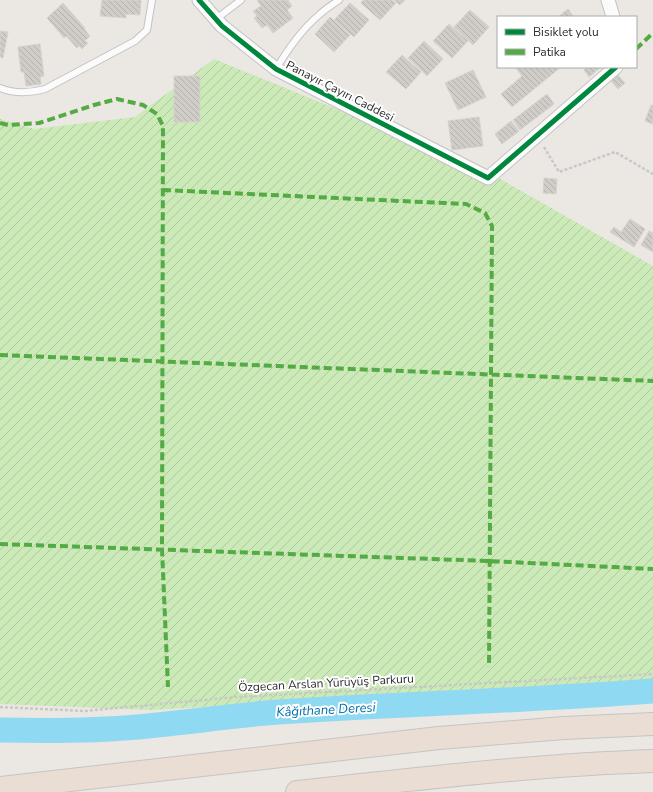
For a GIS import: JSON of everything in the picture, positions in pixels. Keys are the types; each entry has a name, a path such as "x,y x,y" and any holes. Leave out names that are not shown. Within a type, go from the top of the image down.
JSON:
{"highway":[{"path":"0,788 439,738 564,728 653,724"},
{"path":"297,792 561,766 653,761"}],"street":[{"name":"Panayır Çayırı Caddesi","path":"199,0 222,26 276,68 488,178 536,135"},
{"path":"608,0 613,16"},
{"path":"536,135 615,68"}],"lane":[{"path":"0,88 8,91 31,93 45,89 134,41 147,30 152,0"},
{"path":"216,19 241,0"},
{"path":"276,68 305,28 319,14 339,0"}],"path":[{"path":"536,135 559,172 615,152 653,174"}],"green space":[{"path":"214,59 481,168 653,266 653,680 151,710 0,704 0,119 34,129 135,117"}],"building":[{"path":"102,0 141,0 140,15 126,14 126,18 100,16"},
{"path":"257,0 288,0 292,6 287,10 293,18 273,33 267,25 262,28 254,18 257,16 253,11 261,6"},
{"path":"363,0 392,0 396,3 380,20 361,3"},
{"path":"394,0 405,0 400,5"},
{"path":"63,3 90,36 85,41 88,43 82,49 79,46 77,48 66,36 64,38 47,18"},
{"path":"350,3 369,20 354,37 334,20"},
{"path":"568,9 573,16 559,16"},
{"path":"470,10 489,27 473,45 454,27"},
{"path":"330,17 350,35 334,52 315,34"},
{"path":"449,24 468,41 452,58 433,41"},
{"path":"0,31 8,32 3,58 0,57"},
{"path":"424,41 443,59 427,76 408,58"},
{"path":"40,44 44,76 40,77 41,84 26,86 24,72 21,72 18,47"},
{"path":"402,55 421,72 406,89 386,72"},
{"path":"516,68 560,68 512,107 501,94 522,76"},
{"path":"586,68 600,68 589,77 584,70"},
{"path":"473,70 486,97 458,110 445,83"},
{"path":"618,75 625,83 618,89 611,81"},
{"path":"174,76 200,76 200,122 174,122"},
{"path":"547,94 554,104 520,130 513,120"},
{"path":"651,105 653,106 653,124 645,121"},
{"path":"479,117 483,146 452,150 448,121"},
{"path":"511,121 519,131 502,144 495,134"},
{"path":"544,178 557,179 556,194 543,193"},
{"path":"630,219 645,229 634,247 610,232 614,227 621,232"},
{"path":"649,231 653,233 653,252 641,245"}],"waterway":[{"name":"Kâğıthane Deresi","path":"0,730 34,731 121,728 266,713 653,691"}],"marked path":[{"path":"637,48 653,33"},
{"path":"0,123 8,125 39,123 117,99 143,105 157,114 163,126 162,549 168,687"},
{"path":"163,190 466,204 485,213 492,226 489,667"},
{"path":"0,355 653,381"},
{"path":"0,544 489,561 653,569"}],"cycle path":[{"path":"199,0 222,26 276,69 488,178 615,68"}]}
